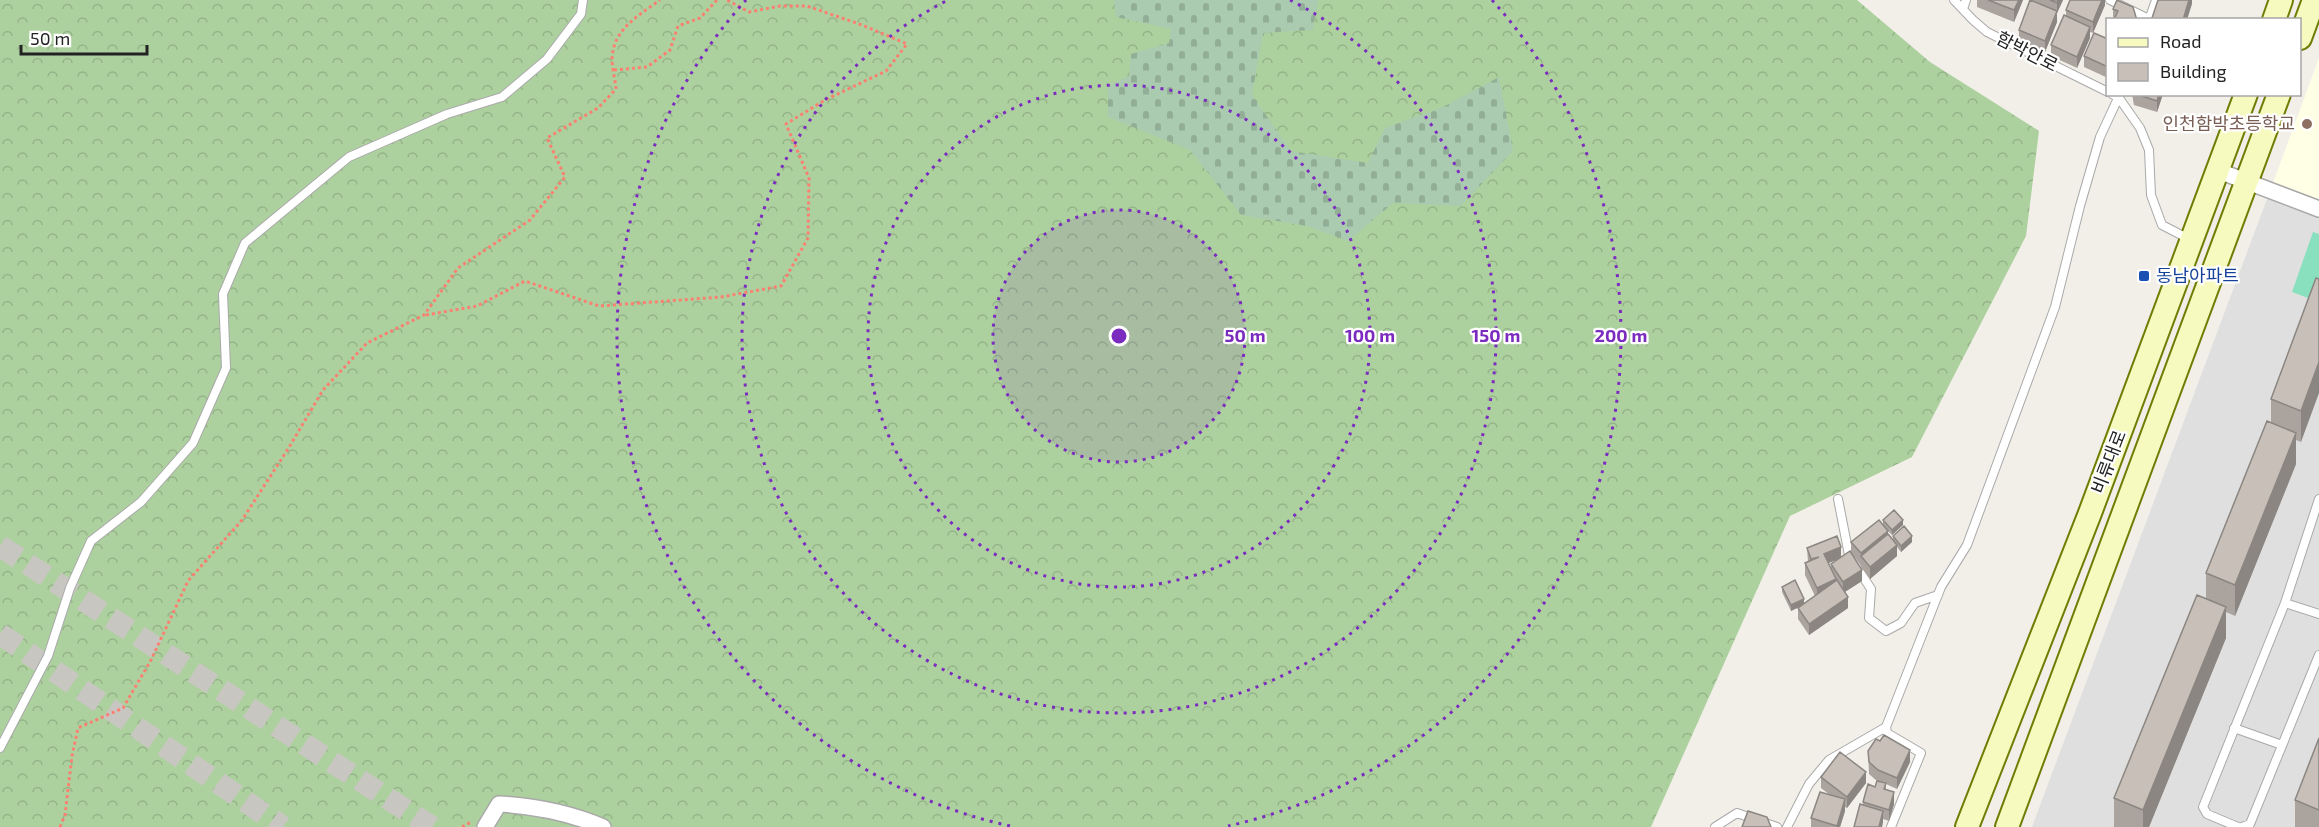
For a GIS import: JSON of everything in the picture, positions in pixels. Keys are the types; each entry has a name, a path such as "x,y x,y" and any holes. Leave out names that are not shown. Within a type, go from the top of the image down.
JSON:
{"main road":[{"path":"2275,18 2281,0"},
{"path":"2301,35 2314,0"},
{"name":"비류대로","path":"1967,827 2090,513 2245,96"},
{"name":"비류대로","path":"2007,827 2277,96"}],"street":[{"path":"2219,171 2319,209"},
{"path":"485,827 499,804 526,806 585,819 603,827"}],"lane":[{"path":"0,748 48,656 70,588 91,541 141,502 193,443 226,368 223,294 245,243 349,157 447,114 502,97 547,59 581,14 583,0"},
{"name":"함박안로","path":"1954,0 1987,32 2106,91"},
{"path":"1963,9 1966,0"},
{"path":"2110,0 2147,18"},
{"path":"2149,18 2156,0"},
{"path":"2117,96 2140,128 2149,150 2151,195 2162,225 2193,241"},
{"path":"1891,827 1921,753 1887,733 1886,727 1938,595 1967,545 2055,308 2100,137 2117,96"},
{"path":"2319,499 2286,603 2203,807 2207,814 2240,827 2250,824 2319,655"},
{"path":"1838,500 1849,555 1871,589 1869,618 1886,631 1901,623 1915,603 1938,595"},
{"path":"2286,603 2319,614"},
{"path":"1787,827 1809,783 1830,760 1886,727"},
{"path":"2234,728 2282,746"},
{"path":"1715,827 1737,813 1778,827"}],"path":[{"path":"424,315 458,268 530,220 565,177 547,138 598,108 616,89 612,52 618,35 660,0"},
{"path":"614,70 647,67 670,50 678,26 700,18 717,0"},
{"path":"60,827 65,815 78,728 123,708 151,660 188,581 242,520 323,390 368,343 424,315 477,306 525,281 599,306 721,297 781,286 808,238 809,178 786,124 825,100 886,70 907,45 862,25 807,6 780,6 749,12 727,0"}],"shaded area":[{"name":"인천함박초등학교","path":"2319,58 2319,209 2270,191"},
{"name":"동남아파트","path":"2270,191 2319,210 2319,827 2032,827"}],"green space":[{"path":"0,0 1857,0 1930,62 2039,131 2026,236 1912,457 1790,516 1651,827 0,827"},
{"path":"1114,0 1318,0 1313,30 1263,33 1252,95 1291,151 1368,163 1385,128 1445,106 1499,77 1513,151 1461,206 1393,203 1348,241 1307,226 1241,215 1190,150 1108,117 1108,86 1129,76 1131,54 1169,43 1171,29 1116,17"},
{"path":"2313,232 2319,234 2319,302 2292,292"}],"building":[{"path":"1988,0 2019,0 2014,10"},
{"path":"2030,0 2057,11 2045,41 2019,30"},
{"path":"2070,0 2102,0 2093,22 2066,10"},
{"path":"2117,0 2133,7 2136,18 2115,18 2118,11 2113,9"},
{"path":"2158,0 2189,0 2184,18 2152,18"},
{"path":"2064,15 2090,27 2077,57 2051,45"},
{"path":"2094,33 2106,38 2106,66 2084,56"},
{"path":"2142,96 2158,96 2157,101"},
{"path":"2316,278 2319,279 2319,362 2301,411 2271,399"},
{"path":"2267,421 2296,433 2235,585 2206,573"},
{"path":"1894,510 1903,520 1892,530 1883,520"},
{"path":"1879,520 1888,531 1861,553 1851,542"},
{"path":"1904,526 1912,536 1901,546 1893,536"},
{"path":"1888,534 1897,545 1870,567 1861,556"},
{"path":"1837,536 1841,547 1824,554 1836,579 1817,588 1805,563 1819,557 1811,559 1807,548"},
{"path":"1850,551 1862,570 1843,582 1831,564"},
{"path":"1795,580 1804,599 1791,605 1782,587"},
{"path":"1837,580 1848,597 1809,624 1798,608"},
{"path":"2197,595 2226,607 2143,810 2114,798"},
{"path":"1884,735 1910,750 1897,778 1878,770 1869,762 1868,751 1876,739 1880,741"},
{"path":"2319,738 2319,810 2295,800"},
{"path":"1840,752 1866,772 1847,797 1821,777"},
{"path":"1877,781 1886,783 1884,789 1894,792 1889,810 1863,802 1868,784 1875,787"},
{"path":"1820,792 1845,799 1837,826 1811,818"},
{"path":"1860,804 1883,811 1879,827 1854,827"},
{"path":"1748,811 1767,817 1771,827 1742,827"}],"tunnel":[{"path":"0,546 432,827"},
{"path":"0,634 283,827"}],"place":[{"name":"인천함박초등학교","path":"2307,124"},
{"name":"동남아파트","path":"2144,276"}]}
